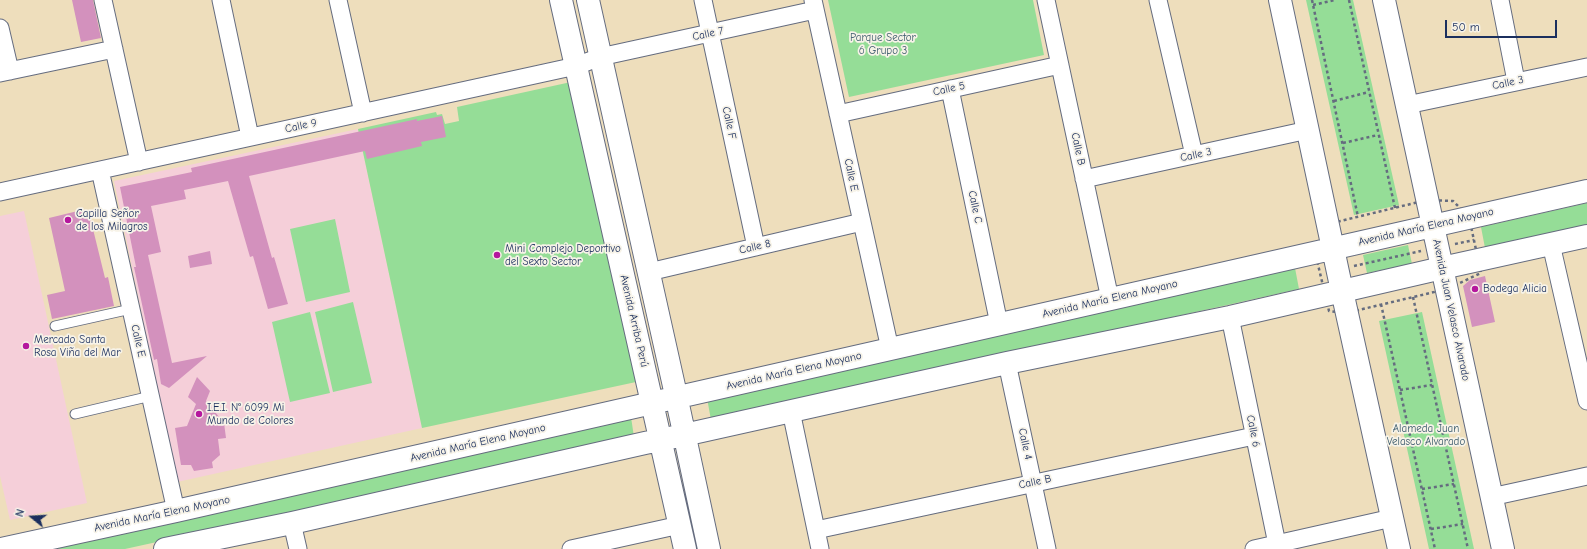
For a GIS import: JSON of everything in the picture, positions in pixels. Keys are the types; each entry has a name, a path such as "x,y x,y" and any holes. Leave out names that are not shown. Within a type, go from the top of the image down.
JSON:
{"street":[{"path":"103,0 139,162"},
{"path":"220,0 250,137"},
{"path":"338,0 363,113"},
{"name":"Avenida Arriba Perú","path":"561,0 685,549"},
{"path":"588,0 677,397 709,549"},
{"name":"Calle F","path":"703,0 756,247"},
{"name":"Calle B","path":"1046,0 1110,299"},
{"path":"1158,0 1194,155"},
{"path":"1280,0 1328,224 1332,248 1328,271 1342,291 1399,549"},
{"name":"Avenida Juan Velasco Alvarado","path":"1384,0 1503,549"},
{"path":"1500,0 1516,81"},
{"name":"Calle 7","path":"600,57 710,33 814,5"},
{"name":"Calle E","path":"814,5 890,349"},
{"path":"0,28 5,72 114,50"},
{"name":"Calle 9","path":"0,192 576,66 600,57"},
{"name":"Calle 5","path":"838,114 1060,65"},
{"name":"Calle 3","path":"1407,105 1587,67"},
{"name":"Calle C","path":"950,89 999,324"},
{"name":"Calle 3","path":"1084,179 1308,130"},
{"name":"Calle E","path":"100,170 176,511"},
{"name":"Avenida María Elena Moyano","path":"1,549 176,511 1587,191"},
{"name":"Calle 8","path":"649,272 862,222"},
{"path":"166,549 292,523 791,410 1007,363 1230,317 1342,291 1440,258 1476,250 1551,244 1587,236"},
{"path":"1551,244 1582,359 1587,401"},
{"name":"Calle 6","path":"1230,317 1277,544"},
{"name":"Calle 4","path":"1007,363 1047,549"},
{"path":"791,410 820,549"},
{"name":"Calle B","path":"816,530 1254,436"},
{"path":"1492,497 1587,476"},
{"path":"1254,549 1392,518"},
{"path":"292,523 298,549"},
{"path":"571,549 680,525"}],"lane":[{"path":"55,326 131,309"},
{"path":"75,414 151,396"}],"path":[{"path":"1312,0 1358,217"},
{"path":"1313,5 1335,0"},
{"path":"1349,0 1395,208"},
{"path":"1334,100 1369,92"},
{"path":"1343,143 1378,135"},
{"path":"1328,224 1428,200 1453,201 1469,217 1481,273 1447,289 1346,312"},
{"path":"1328,271 1440,258 1476,250"},
{"path":"1413,297 1468,549"},
{"path":"1381,304 1435,549"},
{"path":"1400,390 1432,385"},
{"path":"1422,489 1454,484"},
{"path":"1431,529 1463,524"}],"shaded area":[{"path":"358,129 422,428 177,482 114,181"},
{"name":"Mercado Santa Rosa Viña del Mar","path":"24,211 87,503 10,520 0,476 0,216"}],"green space":[{"name":"Parque Sector 6 Grupo 3","path":"828,0 1033,0 1044,55 849,97"},
{"path":"1306,0 1353,0 1399,205 1354,215"},
{"name":"Mini Complejo Deportivo del Sexto Sector","path":"571,82 636,382 422,428 358,129 436,112 437,115 442,114 445,124 459,121 457,107"},
{"path":"1587,203 1587,225 1485,248 1481,227"},
{"path":"335,219 350,292 306,302 290,229"},
{"path":"1408,245 1412,264 1367,273 1363,255"},
{"path":"1295,268 1299,289 711,420 707,398"},
{"path":"353,302 372,383 333,392 315,312"},
{"path":"310,312 330,393 290,402 272,322"},
{"name":"Alameda Juan Velasco Alvarado","path":"1422,312 1474,549 1429,549 1379,321"},
{"path":"631,417 634,437 125,549 43,549"}],"building":[{"path":"72,0 93,0 101,38 81,42"},
{"path":"442,116 446,137 421,142 422,146 367,159 365,151 249,176 272,258 274,257 288,304 268,309 253,256 250,257 228,181 184,190 186,199 151,206 161,252 148,255 172,363 207,356 169,388 161,384 157,359 154,360 134,267 136,267 120,187 192,172 191,168 417,119 417,121"},
{"path":"82,210 91,221 105,278 108,277 114,306 52,319 47,295 65,291 49,218"},
{"path":"210,251 212,264 190,268 188,256"},
{"path":"1485,276 1495,322 1472,327 1463,286 1470,280"},
{"path":"197,377 210,391 206,401 224,423 226,438 218,439 220,455 212,462 213,468 194,471 191,465 181,465 175,428 187,426 196,404 188,397"}],"place":[{"name":"Capilla Señor de los Milagros","path":"68,220"},
{"name":"Mini Complejo Deportivo del Sexto Sector","path":"497,255"},
{"name":"Bodega Alicia","path":"1475,289"},
{"name":"Mercado Santa Rosa Viña del Mar","path":"26,346"},
{"name":"I.E.I. N° 6099 Mi Mundo de Colores","path":"199,414"}]}
